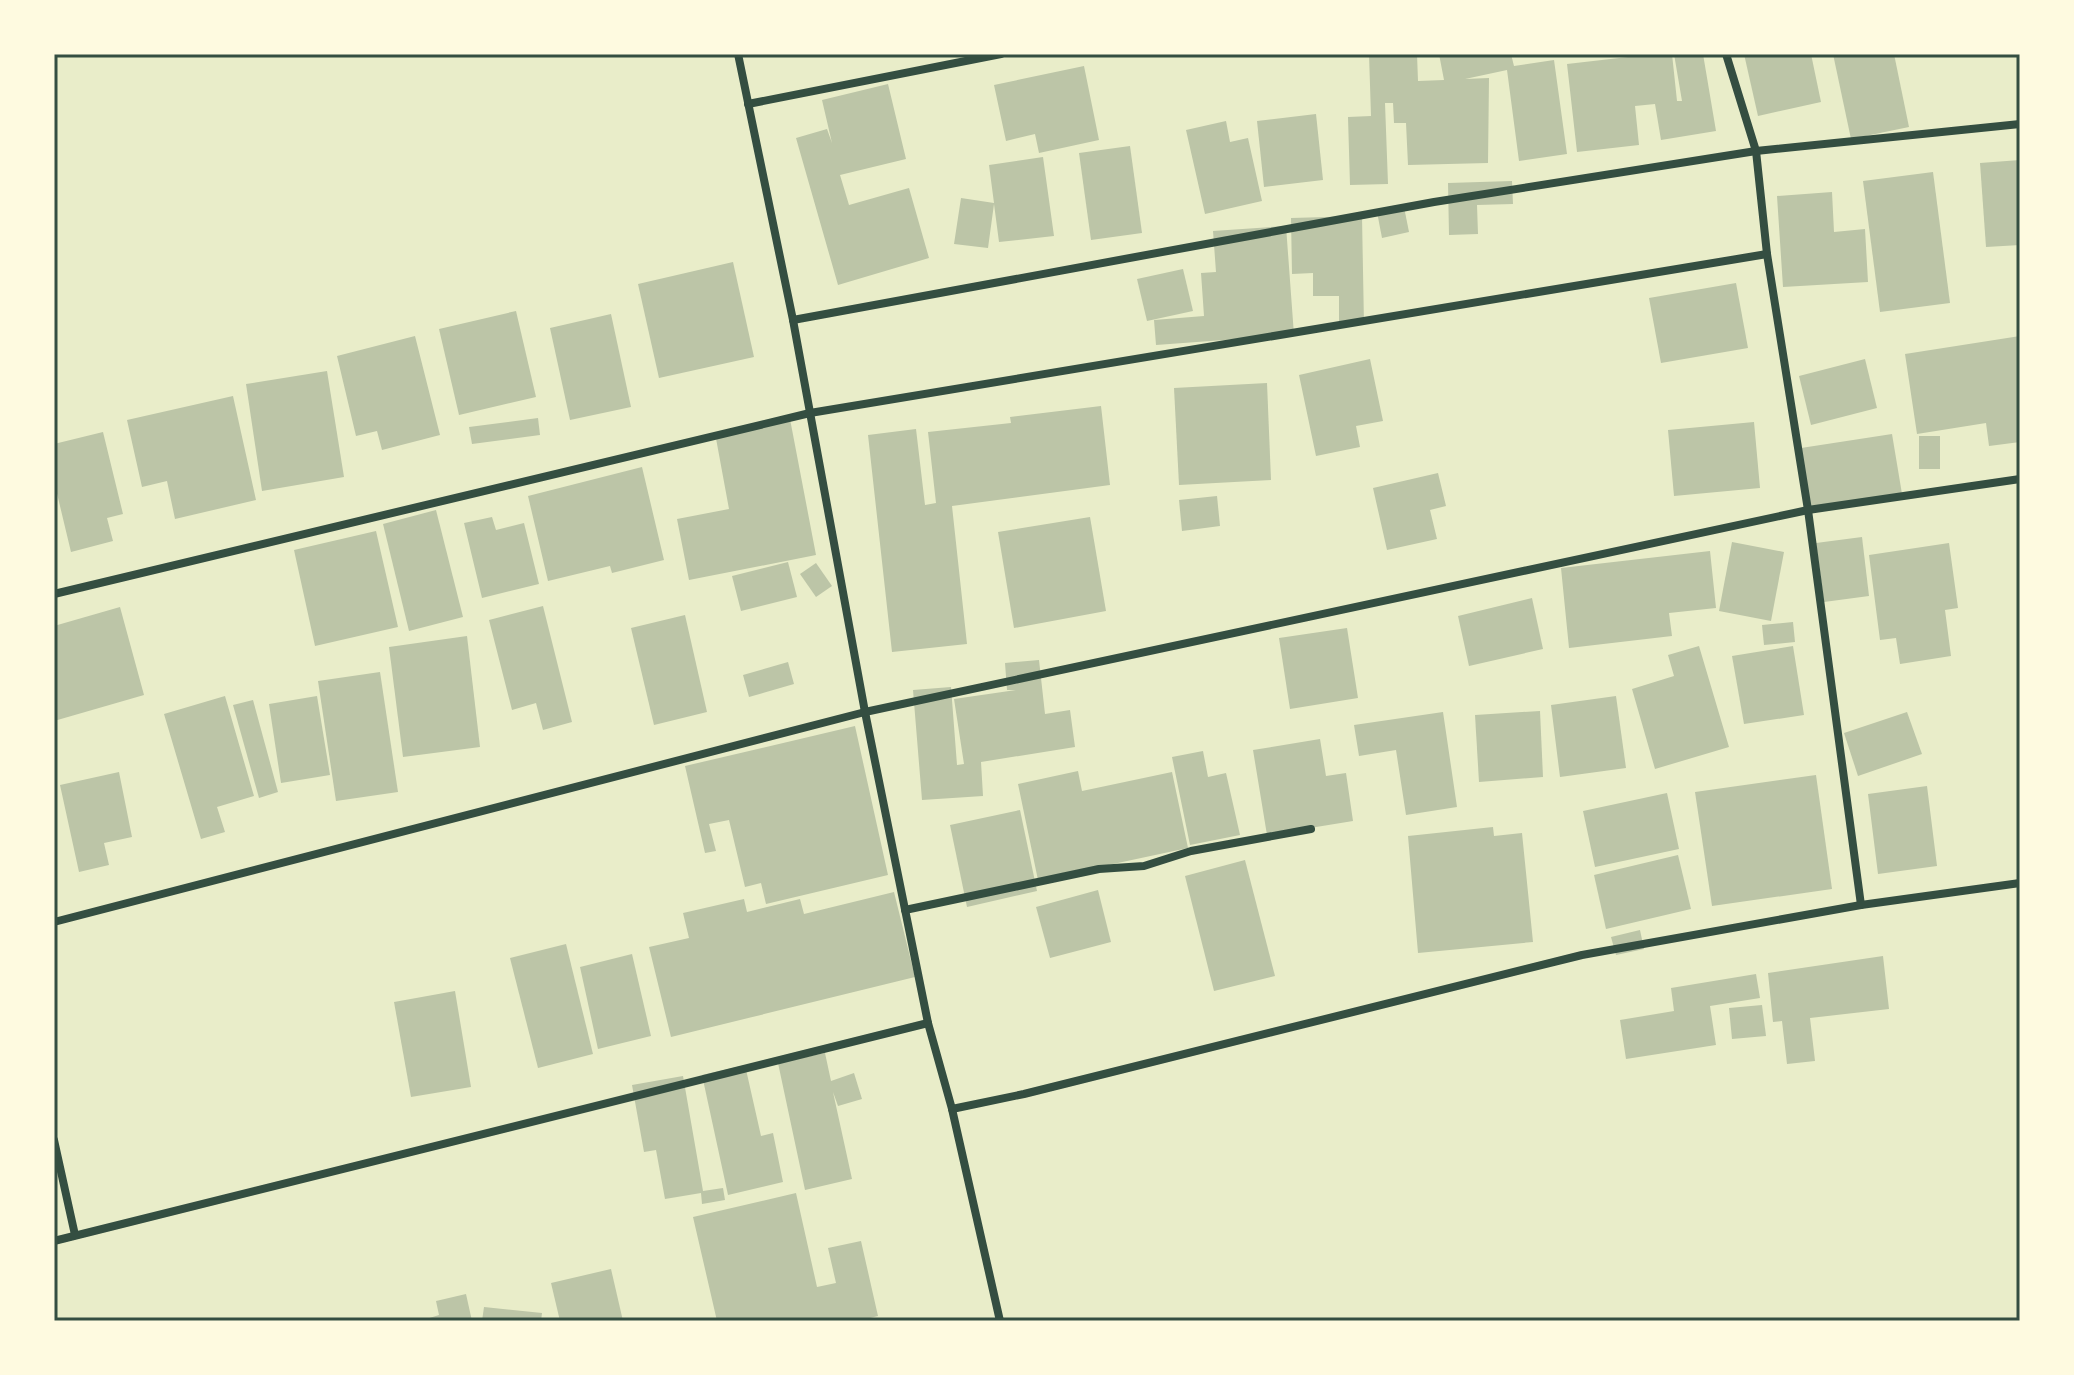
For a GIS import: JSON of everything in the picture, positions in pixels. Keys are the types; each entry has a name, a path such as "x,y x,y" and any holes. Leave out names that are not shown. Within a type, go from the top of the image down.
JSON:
{"street":[{"path":"738,54 793,320 865,712 928,1023 952,1109 1000,1320 989,1321"},
{"path":"748,104 1001,54"},
{"path":"1726,54 1756,151 1767,254 1808,510 1861,905"},
{"path":"793,320 1434,202 1756,151 2020,124"},
{"path":"54,594 810,413 1767,254"},
{"path":"54,922 865,712 1808,510 2020,479"},
{"path":"905,910 1099,869 1144,866 1191,851 1311,829"},
{"path":"952,1109 1024,1094 1582,955 1861,905 2020,883"},
{"path":"54,1241 928,1023"},
{"path":"54,1140 75,1235"}],"building":[{"path":"1369,54 1417,54 1418,81 1444,80 1439,54 1511,54 1514,66 1554,60 1567,154 1519,161 1507,70 1465,79 1489,78 1488,163 1408,165 1406,123 1394,123 1393,103 1385,103 1388,184 1350,185 1348,117 1371,116"},
{"path":"1627,54 1672,54 1677,101 1682,101 1674,54 1703,54 1716,131 1661,140 1655,104 1635,106 1639,145 1577,152 1567,64 1628,57"},
{"path":"1744,54 1811,54 1821,102 1758,116"},
{"path":"1833,54 1894,54 1909,127 1851,139"},
{"path":"1084,66 1099,140 1039,153 1035,134 1006,141 994,85"},
{"path":"888,84 906,159 840,175 849,205 909,188 929,258 838,285 796,138 827,129 832,143 822,100"},
{"path":"1316,114 1323,180 1264,187 1257,121"},
{"path":"1226,121 1230,142 1248,138 1262,201 1205,214 1186,130"},
{"path":"1130,146 1142,233 1091,240 1079,153"},
{"path":"1043,157 1054,236 999,242 994,204 988,248 954,244 961,198 994,203 989,165"},
{"path":"2020,160 2020,245 1986,247 1980,163"},
{"path":"1933,172 1950,303 1880,312 1863,181"},
{"path":"1512,181 1513,204 1477,205 1478,234 1449,235 1448,183"},
{"path":"1832,192 1834,232 1865,229 1868,282 1783,287 1777,196"},
{"path":"1404,207 1409,232 1382,238 1377,212"},
{"path":"1362,216 1364,325 1339,325 1339,296 1313,296 1313,273 1292,274 1291,218"},
{"path":"1286,226 1294,335 1156,345 1154,320 1204,316 1201,273 1216,272 1213,231"},
{"path":"733,262 754,357 659,378 638,284"},
{"path":"1183,269 1193,311 1147,321 1137,279"},
{"path":"1736,283 1748,348 1661,363 1649,298"},
{"path":"516,311 536,397 459,415 439,329"},
{"path":"611,314 631,407 570,420 550,328"},
{"path":"415,336 440,435 382,450 377,431 356,436 337,356"},
{"path":"2020,336 2020,442 1989,446 1986,423 1917,434 1905,354"},
{"path":"1370,359 1383,421 1356,426 1360,447 1316,456 1299,375"},
{"path":"1865,359 1877,408 1811,425 1799,376"},
{"path":"327,371 344,477 262,491 246,384"},
{"path":"1267,383 1271,480 1179,485 1174,388"},
{"path":"233,396 256,500 175,519 167,481 142,487 127,420"},
{"path":"1101,406 1110,485 952,506 967,644 892,652 868,435 916,429 925,505 936,503 928,432 1011,423 1010,417"},
{"path":"538,418 540,435 472,444 469,427"},
{"path":"790,419 816,555 689,580 677,519 729,509 715,433"},
{"path":"1754,422 1760,488 1674,496 1668,430"},
{"path":"103,432 123,514 107,518 113,541 71,552 54,481 54,444"},
{"path":"1892,434 1902,494 1811,508 1801,448"},
{"path":"1919,436 1940,436 1940,469 1919,469"},
{"path":"642,467 664,560 612,573 610,566 548,581 528,496"},
{"path":"1438,473 1446,506 1430,510 1437,539 1387,550 1373,488"},
{"path":"1217,496 1220,526 1182,531 1179,500"},
{"path":"436,510 463,617 409,631 383,524"},
{"path":"492,517 496,530 524,523 539,584 482,598 464,523"},
{"path":"1090,517 1106,611 1014,628 998,532"},
{"path":"376,531 398,627 315,646 294,550"},
{"path":"1862,537 1869,596 1824,602 1816,543"},
{"path":"1732,542 1784,552 1771,621 1719,611"},
{"path":"1949,543 1958,608 1945,610 1951,656 1900,664 1896,638 1880,640 1869,555"},
{"path":"1710,551 1716,608 1669,613 1672,636 1569,648 1561,568"},
{"path":"788,562 797,597 741,611 732,576"},
{"path":"816,563 832,586 816,597 800,574"},
{"path":"1532,598 1543,649 1469,666 1458,616"},
{"path":"543,606 572,722 543,730 536,703 512,710 489,620"},
{"path":"120,607 144,695 54,721 54,626"},
{"path":"685,615 707,712 654,725 631,628"},
{"path":"1793,622 1795,642 1764,645 1762,625"},
{"path":"1347,628 1358,698 1290,709 1279,638"},
{"path":"467,636 480,747 403,757 389,647"},
{"path":"1699,646 1729,747 1655,769 1632,689 1674,676 1668,655"},
{"path":"1793,646 1804,715 1744,724 1732,656"},
{"path":"1039,660 1045,714 1070,710 1075,747 981,762 983,796 922,800 913,690 951,687 957,765 964,764 954,699 1016,690 1007,690 1005,663"},
{"path":"788,662 794,684 749,697 743,675"},
{"path":"380,672 398,792 336,801 318,681"},
{"path":"225,696 254,796 217,807 225,832 201,839 164,714"},
{"path":"317,696 330,775 281,783 269,704"},
{"path":"1616,696 1626,768 1560,777 1551,705"},
{"path":"253,700 278,792 259,798 233,705"},
{"path":"1540,711 1543,777 1479,782 1475,715"},
{"path":"1443,712 1457,807 1406,815 1396,750 1359,756 1354,725"},
{"path":"1907,712 1922,754 1858,776 1844,733"},
{"path":"855,726 888,875 766,904 761,883 745,887 729,820 709,824 716,851 705,853 685,766"},
{"path":"1320,739 1326,776 1346,773 1353,821 1267,835 1253,750"},
{"path":"1203,751 1208,777 1226,773 1240,835 1190,845 1172,757"},
{"path":"1078,771 1082,791 1172,772 1188,848 1038,880 1018,784"},
{"path":"119,772 132,837 104,843 109,865 79,872 60,785"},
{"path":"1816,775 1832,889 1712,906 1695,792"},
{"path":"1927,786 1937,866 1878,874 1868,794"},
{"path":"1667,793 1679,849 1595,867 1583,811"},
{"path":"1020,810 1037,891 967,907 950,825"},
{"path":"1493,827 1494,836 1522,833 1533,942 1418,953 1408,836"},
{"path":"1678,855 1691,909 1606,929 1594,875"},
{"path":"1245,860 1275,976 1214,991 1185,876"},
{"path":"1098,890 1111,942 1050,958 1036,907"},
{"path":"894,892 915,977 671,1037 649,947 689,938 683,913 744,899 747,912 800,899 804,914"},
{"path":"1640,930 1644,949 1616,955 1611,937"},
{"path":"566,944 593,1054 538,1068 510,958"},
{"path":"632,954 651,1036 598,1049 580,967"},
{"path":"1883,956 1889,1009 1810,1018 1815,1061 1787,1064 1782,1021 1773,1022 1768,973"},
{"path":"1756,974 1760,998 1710,1006 1716,1045 1626,1059 1620,1020 1674,1011 1671,988"},
{"path":"455,991 471,1087 411,1097 394,1002"},
{"path":"1762,1005 1766,1036 1732,1039 1729,1008"},
{"path":"825,1053 831,1081 854,1073 862,1099 838,1106 833,1092 852,1179 805,1190 778,1063"},
{"path":"745,1065 761,1136 773,1133 783,1182 728,1195 702,1075"},
{"path":"683,1076 703,1191 723,1188 725,1200 702,1204 701,1193 665,1199 656,1150 644,1152 632,1085"},
{"path":"796,1193 817,1287 836,1283 828,1248 861,1241 878,1316 858,1321 717,1321 693,1217"},
{"path":"611,1269 623,1321 560,1321 551,1283"},
{"path":"466,1294 472,1321 420,1321 439,1315 436,1301"},
{"path":"484,1307 542,1313 541,1321 482,1321"}]}
